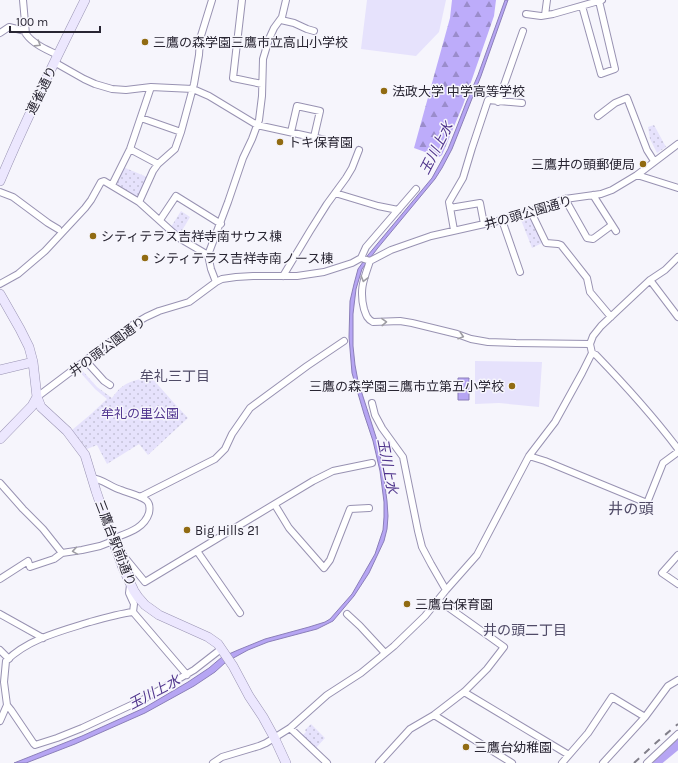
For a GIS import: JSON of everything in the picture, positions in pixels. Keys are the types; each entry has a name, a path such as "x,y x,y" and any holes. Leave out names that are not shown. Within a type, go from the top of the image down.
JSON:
{"street":[{"path":"23,0 26,34 56,59 94,84 112,89 151,87 192,89 209,96 257,124 330,142"},
{"name":"連雀通り","path":"0,181 26,120 85,0"},
{"path":"139,202 149,179 158,164 175,148 181,132 192,89 199,54 200,39 212,0"},
{"path":"242,0 233,78 262,84"},
{"path":"216,282 208,255 221,224 239,168 257,124 261,108 263,59 265,50 274,28 281,20 286,0"},
{"path":"545,15 547,0"},
{"path":"526,14 553,14 600,0 615,69 601,74 582,6"},
{"path":"281,20 294,23 314,31"},
{"path":"0,33 9,27 25,31"},
{"path":"498,102 523,31"},
{"path":"112,185 130,149 151,87"},
{"path":"598,116 615,102 627,98 647,150 654,161"},
{"path":"454,230 449,202 463,178 488,100 522,104"},
{"path":"292,132 297,106 320,111 314,137"},
{"path":"141,118 181,132"},
{"name":"井の頭公園通り","path":"370,261 392,250 431,236 531,212 565,199 601,194 612,190 636,175 678,144"},
{"path":"130,149 158,164"},
{"path":"283,276 310,231 349,173 359,150"},
{"path":"636,175 678,188"},
{"path":"0,284 18,274 45,251 88,204 101,182 104,181 139,202 180,238 208,255"},
{"path":"416,189 366,247 361,259 370,261 364,280 362,298 367,317 373,322 400,321 412,323 471,339 488,342 590,344"},
{"path":"0,192 13,196 58,229"},
{"path":"335,193 378,206 398,210"},
{"path":"565,199 588,238 593,239 614,228 593,195"},
{"path":"160,220 176,196 221,224"},
{"path":"450,208 480,203 484,224"},
{"path":"531,212 546,243 561,245 588,278 590,292 611,317"},
{"path":"502,220 520,272"},
{"path":"213,763 222,757 259,746 290,728 327,695 361,673 394,646 426,616 446,590 477,555 529,456 555,422 592,353 590,344 593,336 599,328 650,280 665,270 678,257"},
{"name":"井の頭公園通り","path":"37,397 134,324 146,317 188,302 222,279 253,276 297,276 324,272 361,259"},
{"path":"650,280 678,317"},
{"path":"0,294 28,347 32,362 37,397 32,406 0,439"},
{"path":"140,497 215,459 225,450 232,434 250,408 306,366 344,341"},
{"path":"529,456 545,461 646,503 664,463 678,451 665,432 620,379 596,355 592,353"},
{"path":"86,361 104,381 110,385"},
{"path":"0,370 32,362"},
{"name":"三鷹台駅前通り","path":"37,397 41,408 67,431 85,455 112,540 130,584 138,597 145,605 159,615 208,637 218,644 274,737 286,763"},
{"path":"372,403 382,428 403,457 422,547 446,590"},
{"path":"112,540 118,542 122,554 145,582 313,481 333,472 372,463"},
{"path":"0,579 28,561 30,567 54,559 62,553 100,546 136,529 148,517 150,509 146,500 117,489 97,478 92,478"},
{"path":"0,483 43,529 62,553"},
{"path":"275,505 288,528 324,568 330,560 350,509 369,508"},
{"path":"197,551 240,613"},
{"path":"678,555 662,574 678,584"},
{"path":"130,584 129,593 134,604 133,612 187,675"},
{"path":"379,763 410,729 434,715 464,692 487,669 504,647 438,600"},
{"path":"0,721 7,706 4,682 6,661 24,647 43,638 84,624 133,612"},
{"path":"0,614 43,638"},
{"path":"347,614 385,653"},
{"path":"0,650 9,659"},
{"path":"7,706 35,745 57,738 156,693 187,675 223,651"},
{"path":"603,763 644,717 668,686 678,680"},
{"path":"464,692 569,755"},
{"path":"562,763 588,733 612,697 644,717"},
{"path":"434,715 512,763"},
{"path":"290,728 327,763"},
{"path":"647,763 678,734"}],"green space":[{"path":"367,0 446,0 439,32 416,56 361,49"},
{"path":"452,0 496,0 494,16 463,105 442,155 439,157 414,148 450,18"},
{"path":"654,125 666,147 657,153 650,139 648,127"},
{"path":"123,167 147,177 140,195 137,196 116,184"},
{"path":"181,211 190,217 180,234 171,227"},
{"path":"527,218 530,219 542,243 532,248 521,220"},
{"path":"475,361 542,362 539,407 499,403 475,404"},
{"name":"牟礼の里公園","path":"80,368 97,387 112,398 120,388 125,385 151,377 188,418 148,455 139,444 107,464 97,445 87,449 72,430 107,399 95,389 78,370"},
{"path":"311,724 325,738 315,749 302,736"}],"shaded area":[{"path":"505,0 508,0 481,76 452,149 435,179 362,269 356,289 353,314 353,346 355,365 358,381 376,437 382,464 388,516 384,541 369,573 354,596 333,621 317,629 268,642 248,650 226,662 215,672 194,686 145,713 75,744 26,763 14,763 82,736 144,708 188,682 222,657 265,639 325,622 330,619 352,594 375,554 383,530 384,517 384,502 380,471 373,441 352,373 349,337 350,301 354,284 358,269 432,178 448,149 478,75"},
{"path":"458,378 469,378 469,400 458,400"}],"waterway":[{"path":"654,763 678,743"}],"railway":[{"path":"634,763 678,724"}],"place":[{"name":"三鷹の森学園三鷹市立高山小学校","path":"145,42"},
{"name":"法政大学 中学高等学校","path":"384,91"},
{"name":"トキ保育園","path":"280,142"},
{"name":"三鷹井の頭郵便局","path":"643,164"},
{"name":"シティテラス吉祥寺南サウス棟","path":"93,236"},
{"name":"シティテラス吉祥寺南ノース棟","path":"145,258"},
{"name":"三鷹の森学園三鷹市立第五小学校","path":"512,386"},
{"name":"Big Hills 21","path":"187,530"},
{"name":"三鷹台保育園","path":"407,604"},
{"name":"三鷹台幼稚園","path":"466,747"}],"district":[{"name":"牟礼三丁目","path":"175,376"},
{"name":"井の頭","path":"631,509"},
{"name":"井の頭二丁目","path":"525,630"}],"water label":[{"name":"玉川上水","path":"436,148"},
{"name":"玉川上水","path":"388,466"},
{"name":"玉川上水","path":"154,692"}]}
